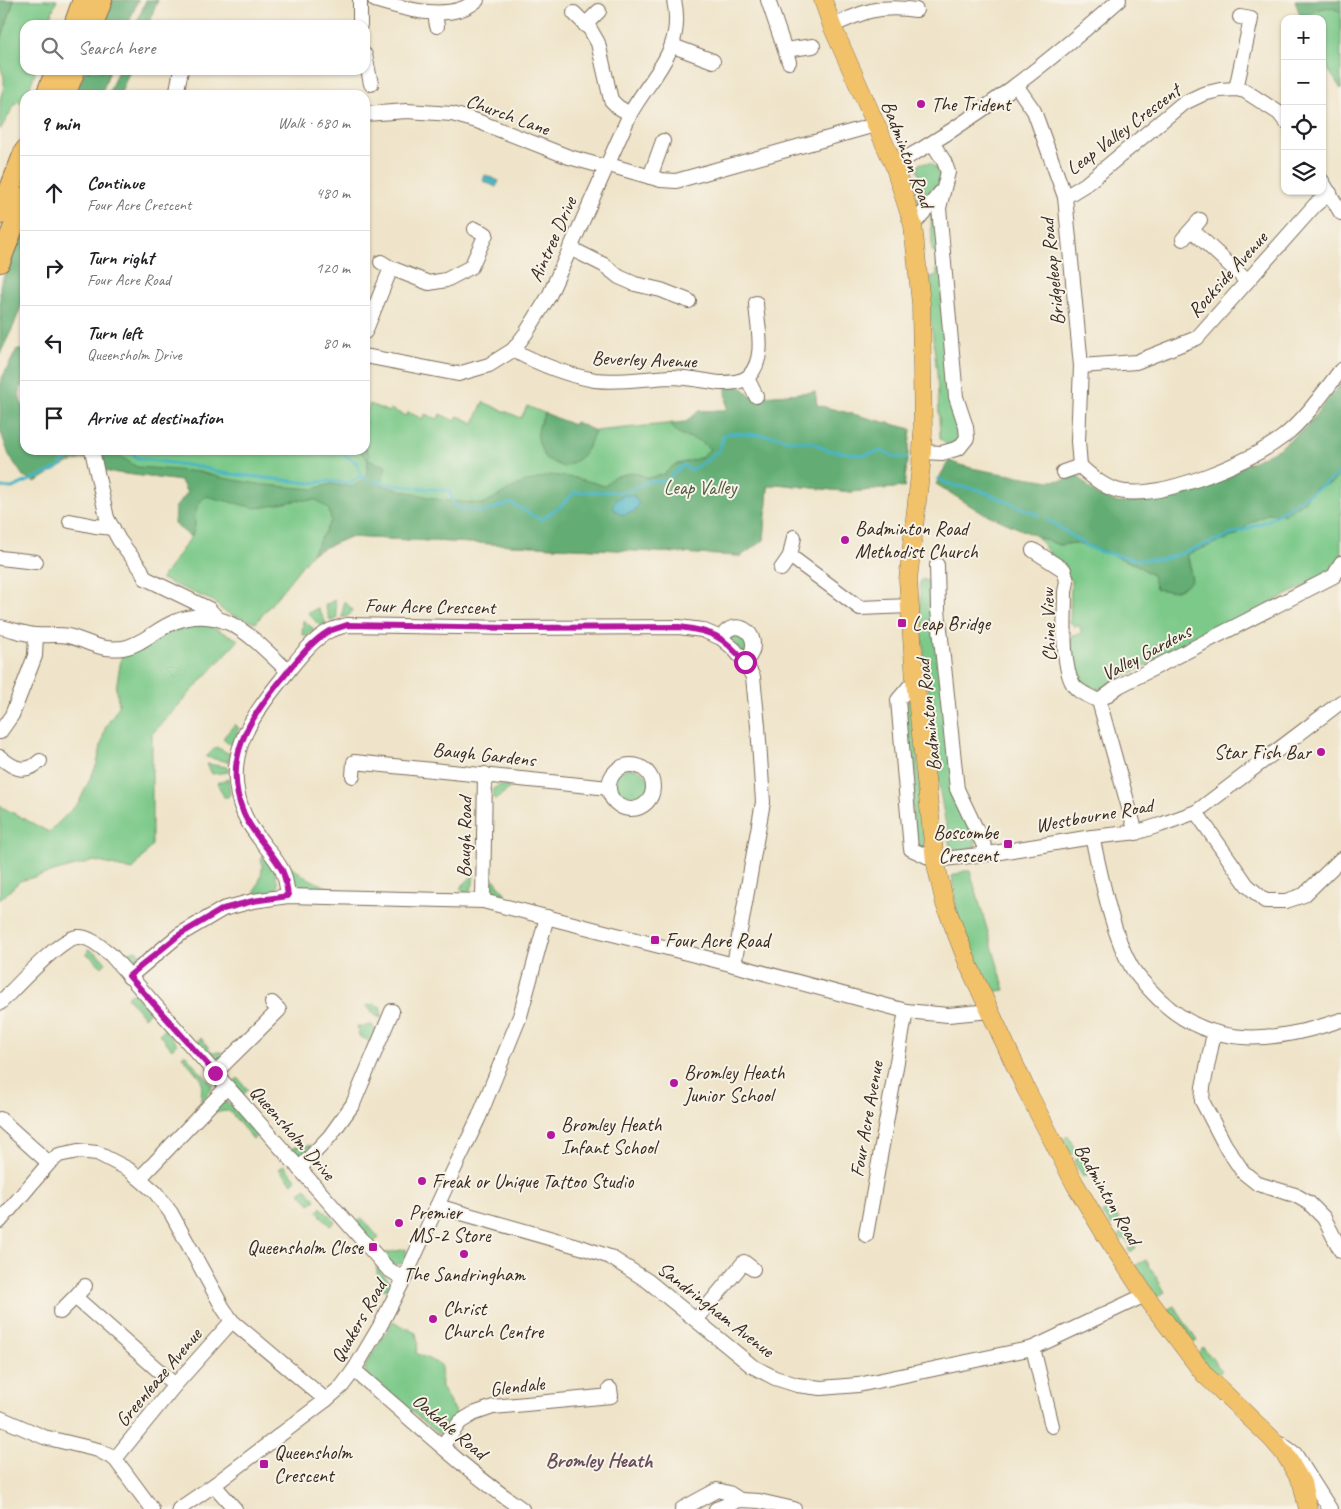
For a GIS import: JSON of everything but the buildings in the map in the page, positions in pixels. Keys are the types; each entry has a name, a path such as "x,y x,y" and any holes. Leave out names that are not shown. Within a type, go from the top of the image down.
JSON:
{"highway":[{"path":"76,20 83,0"},
{"path":"94,20 102,0"},
{"path":"48,90 54,75"},
{"path":"67,90 73,75"},
{"path":"0,214 20,163"},
{"path":"0,262 20,211"}],"main road":[{"name":"Badminton Road","path":"823,0 832,26 894,165 913,225 921,304 924,404 922,452 908,580 915,680 935,860 945,904 969,966 1026,1089 1075,1184 1145,1295 1204,1374 1272,1438 1285,1454 1302,1483 1308,1509"}],"street":[{"path":"360,0 360,20"},
{"path":"375,0 436,20 477,0"},
{"name":"Aintree Drive","path":"370,357 458,374 489,365 513,350 549,296 570,248 610,167 630,114 663,66 673,46 678,19 674,0"},
{"path":"768,0 787,56 813,46"},
{"path":"894,165 933,144 1016,85 1070,44 1119,0"},
{"path":"832,26 855,15 879,8 910,6"},
{"path":"586,25 598,11"},
{"path":"574,13 590,29 598,43 611,100 630,114"},
{"path":"1251,19 1236,89 1254,96 1281,116"},
{"path":"673,46 707,63"},
{"path":"177,90 180,75"},
{"path":"369,75 371,84"},
{"name":"Bridgeleap Road","path":"1016,85 1034,111 1065,197 1081,366 1078,441 1080,466"},
{"name":"Leap Valley Crescent","path":"1065,197 1086,184 1182,104 1203,94 1236,89"},
{"name":"Church Lane","path":"370,114 408,111 452,114 477,121 569,157 661,180 676,181 875,125"},
{"path":"650,177 664,141"},
{"name":"Badminton Road","path":"922,452 942,452 959,448 967,438 966,427 956,398 939,208 948,172 944,161 933,144"},
{"path":"1326,187 1341,213"},
{"path":"913,225 943,189"},
{"name":"Rockside Avenue","path":"1081,366 1136,362 1197,338 1315,205 1321,195"},
{"path":"370,316 386,265 430,283 455,276 471,267 477,256 486,234 475,229"},
{"path":"1191,230 1247,282"},
{"path":"570,248 604,265 619,278 661,290 689,301"},
{"path":"756,303 752,318 760,338 759,355 754,369 747,378 756,396"},
{"name":"Beverley Avenue","path":"513,350 559,371 596,380 673,377 731,383 747,378"},
{"path":"1063,472 1080,466 1097,481 1114,490 1124,492 1156,492 1217,472 1254,455 1284,436 1310,410 1341,370"},
{"path":"93,455 107,518 119,540 141,569 145,578 209,608 217,618"},
{"path":"70,521 113,528"},
{"path":"780,569 790,556 794,537"},
{"name":"Chine View","path":"1033,550 1064,570 1067,581 1065,592 1066,663 1073,684 1082,692 1099,701"},
{"path":"790,556 860,608 910,606"},
{"path":"0,558 36,562"},
{"name":"Valley Gardens","path":"1136,833 1099,701 1119,686 1337,580 1341,563"},
{"name":"Badminton Road","path":"937,565 938,610 958,789 988,854"},
{"path":"0,627 36,635 54,634 70,637 98,648 124,648 174,622 190,617 206,616 229,622 243,630 288,671"},
{"name":"Four Acre Crescent","path":"288,896 283,872 259,840 244,814 237,790 237,760 244,732 259,707 315,641 329,631 347,625 513,628 679,627 702,630 721,638 745,662 753,678 758,726 763,802 734,965"},
{"path":"721,638 724,633 733,627 740,627 749,632 754,641 753,651 745,662"},
{"path":"0,732 12,715 36,656 36,635"},
{"name":"Westbourne Road","path":"935,860 988,854 1092,837 1136,833 1196,812 1341,702"},
{"name":"Baugh Gardens","path":"353,776 354,756 485,774 609,788"},
{"path":"0,757 16,769 24,769 36,765 40,761"},
{"name":"Baugh Road","path":"483,901 485,774"},
{"path":"1196,812 1246,885 1265,901 1286,901 1304,895 1341,859"},
{"path":"1092,837 1102,881 1122,948 1133,969 1149,989 1170,1010 1189,1023 1214,1033 1236,1036 1268,1038 1340,1023"},
{"path":"129,976 179,935 223,909 253,901 288,896 483,901 906,1011 948,1015 990,1011"},
{"name":"Quakers Road","path":"179,1509 214,1485 326,1400 342,1386 354,1370 380,1326 404,1279 479,1117 520,1016 547,917"},
{"name":"Queensholm Drive","path":"0,1003 56,949 68,940 78,937 88,939 99,945 111,955 388,1270 404,1279"},
{"path":"215,1073 280,1011"},
{"path":"299,1169 330,1136 353,1104 381,1023 392,1011"},
{"name":"Four Acre Avenue","path":"866,1235 906,1011"},
{"path":"1214,1033 1202,1100 1225,1145 1243,1172 1258,1184 1294,1195 1309,1203 1324,1218 1341,1251"},
{"path":"140,1178 227,1087"},
{"path":"0,1119 49,1163"},
{"path":"0,1221 49,1163 59,1156 78,1151 98,1153 118,1163 156,1192 171,1213 232,1321 326,1400"},
{"name":"Sandringham Avenue","path":"437,1206 610,1257 641,1276 752,1366 774,1378 797,1386 821,1388 858,1385 1033,1348 1145,1295"},
{"path":"696,1320 744,1262"},
{"path":"60,1312 85,1286"},
{"path":"75,1297 175,1385"},
{"name":"Greenleaze Avenue","path":"115,1459 175,1385 232,1321"},
{"path":"1033,1348 1052,1426"},
{"name":"Oakdale Road","path":"354,1370 498,1493 522,1509"},
{"name":"Glendale","path":"442,1446 460,1422 473,1414 493,1407 612,1396"},
{"path":"0,1418 44,1436 98,1450 115,1459 152,1509"},
{"path":"1272,1438 1295,1454 1330,1509"},
{"path":"214,1485 235,1509"},
{"path":"682,1509 717,1490 740,1500"},
{"path":"716,1509 740,1500 759,1501 794,1509"}],"green space":[{"path":"0,0 14,0 0,43"},
{"path":"14,0 57,0 49,20 20,20 20,75 34,75 29,90 20,90 20,103 17,101 0,130 0,99 4,86 4,77 0,66 0,43"},
{"path":"113,0 138,0 130,20 105,20"},
{"path":"146,0 158,0 150,20 138,20"},
{"path":"1295,0 1341,0 1341,14 1333,8 1323,8 1309,15 1300,15"},
{"path":"1328,7 1336,9 1341,14 1341,89 1326,66 1326,15 1308,15"},
{"path":"83,75 108,75 103,90 77,90"},
{"path":"116,75 128,75 122,90 110,90"},
{"path":"920,163 931,163 936,168 940,177 938,185 927,198 917,169"},
{"path":"915,174 924,200 919,206 912,176"},
{"path":"935,210 962,434 955,443 947,445 940,439 937,373 930,312 931,277 937,275 936,253 932,251 931,216"},
{"path":"20,236 20,309 0,354 0,286"},
{"path":"17,349 20,350 20,455 86,455 87,458 68,463 35,482 23,476 9,455 0,430 0,382"},
{"path":"1341,383 1341,474 1331,483 1314,488 1304,501 1285,514 1268,513 1249,524 1237,535 1187,554 1192,580 1176,590 1156,589 1152,575 1135,564 1103,551 1075,543 1059,545 979,511 936,484 949,460 956,464 981,470 1050,481 1064,480 1077,475 1098,496 1119,503 1156,500 1227,474 1278,449 1305,428"},
{"path":"736,386 744,389 751,397 815,392 817,405 911,429 904,487 851,492 777,484 768,487 764,540 741,556 349,537 312,553 331,521 329,510 317,500 300,500 255,508 206,496 196,511 194,532 191,537 174,524 175,508 187,493 181,481 103,471 99,455 121,455 121,457 137,467 200,472 222,478 264,485 313,489 331,484 352,487 366,478 368,460 386,466 381,485 440,500 483,504 520,484 550,475 577,478 605,486 613,477 634,472 648,478 664,474 674,465 700,458 710,449 702,442 675,431 671,423 686,422 699,411 727,410 726,387"},
{"name":"Leap Valley","path":"744,389 751,397 815,392 817,405 911,429 904,487 851,492 777,484 768,487 764,540 741,556 349,537 312,553 256,623 232,615 222,610 213,601 161,579 191,537 201,483 103,471 99,455 370,455 370,404 389,412 390,409 406,416 408,412 423,419 425,414 438,419 440,414 455,421 458,416 474,423 483,402 521,418 527,406 573,425 575,422 595,431 686,422 699,411 727,410"},
{"path":"545,413 573,425 575,422 595,431 584,454 576,461 563,467 545,458 540,445 538,431"},
{"path":"364,455 370,455 368,460"},
{"path":"1341,474 1341,556 1329,572 1317,580 1099,689 1089,688 1077,679 1071,664 1070,638 1072,635 1081,634 1080,626 1074,626 1070,622 1071,580 1038,537 1059,545 1075,543 1103,551 1135,564 1152,575 1191,569 1187,554 1237,535 1249,524 1268,513 1285,514 1304,501 1314,488 1331,483"},
{"path":"922,579 932,582 955,789 977,841 974,847 956,852 950,847 939,787 920,617 920,582"},
{"path":"335,600 337,619 330,621 325,605"},
{"path":"344,601 353,610 348,616 342,618"},
{"path":"318,608 326,623 320,626 308,613"},
{"path":"303,620 315,630 307,636 302,634"},
{"path":"204,623 239,640 152,734 152,845 133,870 94,861 20,881 0,900 0,806 49,832 79,802 97,764 105,728 119,706 116,688 122,654 172,631"},
{"path":"748,633 747,657 724,634"},
{"path":"913,699 925,848 916,847 902,707 906,701"},
{"path":"235,724 239,728 232,746 223,738"},
{"path":"216,747 230,754 228,762 206,757"},
{"path":"207,764 228,767 228,772 212,774"},
{"path":"631,768 644,774 650,787 644,800 631,806 618,800 612,787 618,774"},
{"path":"228,779 230,794 228,797 224,797 217,783"},
{"path":"499,785 507,785 510,788 495,800 492,794 493,789"},
{"path":"263,856 274,867 278,886 275,892 257,896 255,891 261,875 261,858"},
{"path":"283,860 311,880 343,891 295,890"},
{"path":"964,871 970,871 1005,990 991,992 966,941 956,909 952,876"},
{"path":"474,874 472,888 465,893 460,888"},
{"path":"494,879 505,893 504,895 495,892 491,883"},
{"path":"120,946 126,953 136,950 141,956 134,962 125,961 115,951"},
{"path":"88,949 99,955 106,963 102,967 87,954"},
{"path":"133,992 150,1012 144,1017 127,997"},
{"path":"374,1004 381,1007 381,1018 376,1016 366,1006"},
{"path":"372,1025 377,1033 373,1043 359,1036 357,1027"},
{"path":"164,1029 177,1044 172,1049 159,1034"},
{"path":"201,1038 212,1052 222,1052 222,1057 219,1060 210,1058 196,1042"},
{"path":"185,1054 212,1085 211,1091 201,1101 202,1080 182,1056"},
{"path":"238,1078 248,1090 243,1095 232,1083"},
{"path":"227,1102 258,1135 253,1139 229,1111 212,1112 220,1103"},
{"path":"1068,1136 1077,1153 1071,1155 1062,1140"},
{"path":"313,1145 303,1155 298,1157 292,1150 295,1147"},
{"path":"1080,1156 1090,1174 1083,1176 1075,1164 1075,1160"},
{"path":"284,1165 296,1179 292,1183 279,1169"},
{"path":"306,1188 316,1200 310,1204 300,1193"},
{"path":"1110,1206 1120,1221 1111,1226 1102,1213"},
{"path":"321,1207 335,1222 331,1226 317,1212"},
{"path":"362,1218 379,1238 372,1243 355,1223"},
{"path":"1125,1231 1136,1248 1130,1252 1128,1250 1130,1245 1125,1238 1122,1240 1119,1236"},
{"path":"406,1249 407,1258 403,1263 396,1265 386,1260 381,1254"},
{"path":"1146,1260 1165,1292 1157,1297 1136,1265"},
{"path":"376,1266 392,1284 391,1291 380,1288"},
{"path":"1174,1306 1197,1341 1189,1345 1165,1311"},
{"path":"393,1321 416,1333 418,1343 416,1353 441,1365 442,1388 459,1420 442,1437 367,1375 365,1370 366,1364"},
{"path":"1203,1347 1222,1371 1214,1377 1196,1356"}],"water":[{"path":"485,175 499,181 496,187 483,181"},
{"path":"624,495 634,496 639,504 634,512 622,515 612,508 616,499"}],"waterway":[{"path":"374,481 450,491 454,507 484,512 511,503 541,520 561,506 575,492 626,492 649,481 666,481 683,465 691,470 719,451 724,435 730,433 775,436 789,440 811,442 827,450 863,455 883,451 896,457 908,458"},
{"path":"0,487 12,488 58,468 67,459 75,455"},
{"path":"134,455 136,458 200,467 222,473 310,483 330,481 350,483 361,476"},
{"path":"345,455 357,463 361,476 368,480"},
{"path":"1047,519 1087,546 1101,552 1139,560 1163,559 1267,521 1341,473"},
{"path":"938,479 955,486 977,489 1039,515"}],"place":[{"name":"The Trident","path":"921,104"},
{"name":"Badminton Road Methodist Church","path":"845,540"},
{"name":"Leap Bridge","path":"902,623"},
{"name":"Star Fish Bar","path":"1321,752"},
{"name":"Boscombe Crescent","path":"1008,844"},
{"name":"Four Acre Road","path":"655,940"},
{"name":"Bromley Heath Junior School","path":"674,1083"},
{"name":"Bromley Heath Infant School","path":"551,1135"},
{"name":"Freak or Unique Tattoo Studio","path":"422,1181"},
{"name":"Premier MS-2 Store","path":"399,1223"},
{"name":"Queensholm Close","path":"373,1247"},
{"name":"The Sandringham","path":"464,1254"},
{"name":"Christ Church Centre","path":"433,1319"},
{"name":"Queensholm Crescent","path":"264,1464"}],"district":[{"name":"Bromley Heath","path":"599,1460"}],"route":[{"path":"215,1073 129,976 179,935 223,909 253,901 288,896 283,872 259,840 244,814 237,790 237,760 244,732 259,707 315,641 329,631 347,625 513,628 679,627 702,630 721,638 745,662"}]}
